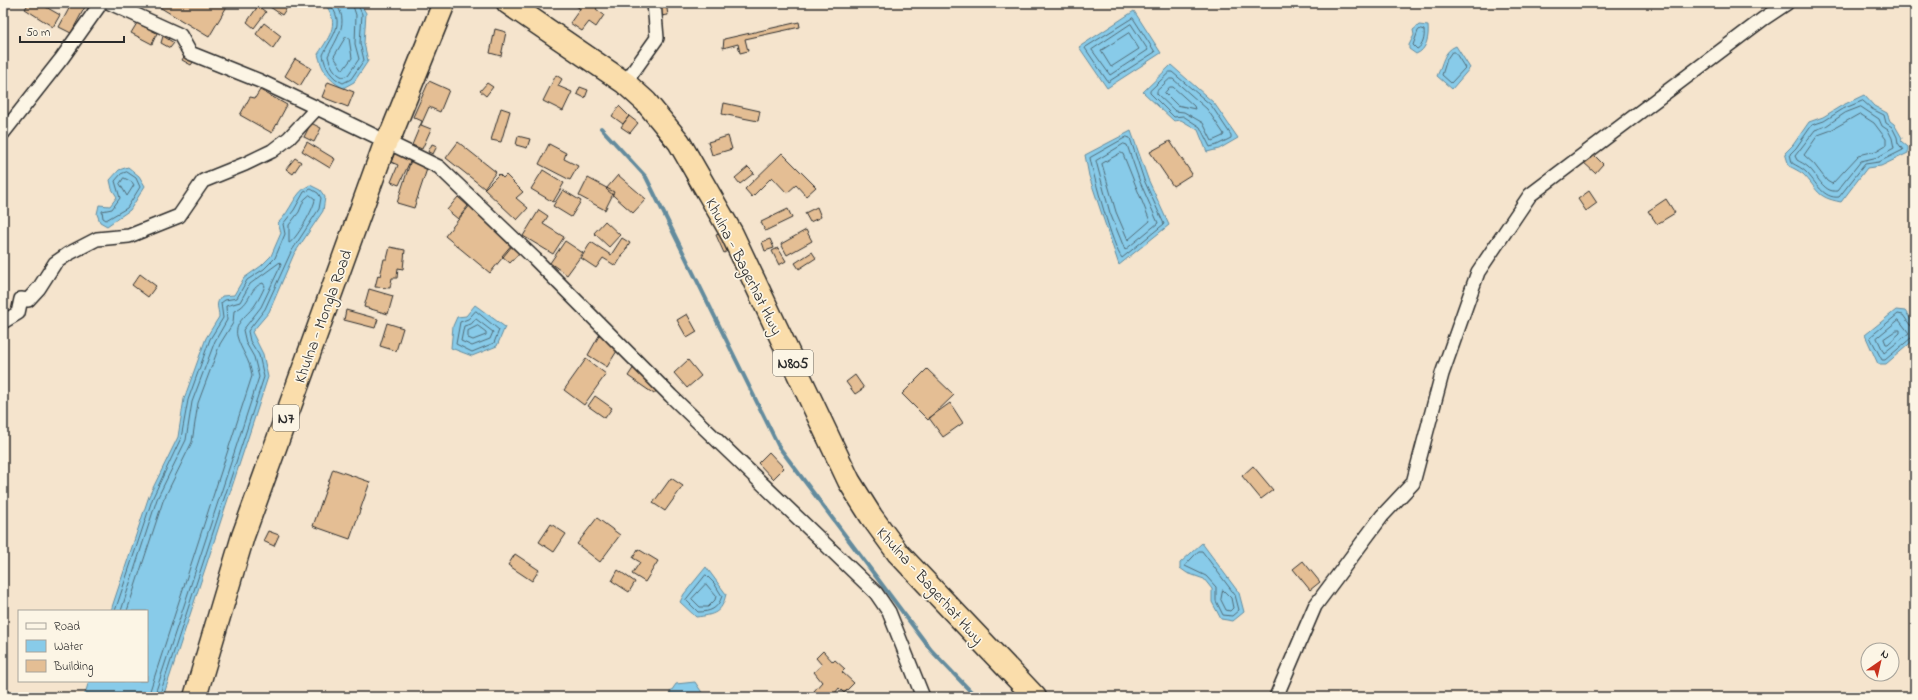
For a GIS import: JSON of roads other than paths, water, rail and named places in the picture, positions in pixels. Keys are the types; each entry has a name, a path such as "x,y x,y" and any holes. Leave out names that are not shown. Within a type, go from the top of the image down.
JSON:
{"highway":[{"path":"386,141 384,129 434,3"},
{"path":"386,141 392,132 444,3"},
{"name":"Khulna - Bagerhat Hwy","path":"511,5 553,32 625,84 646,102 679,142 728,227 849,482 870,516 898,553 1035,697"},
{"name":"Khulna - Mongla Road","path":"195,697 243,536 386,141"}],"street":[{"path":"3,132 62,58 101,3"},
{"path":"110,3 180,35 190,53 260,81 439,167 535,259 671,396 876,592 889,612 922,697"},
{"path":"625,84 658,38 654,3"},
{"path":"1276,697 1315,606 1382,516 1413,483 1442,374 1478,272 1530,195 1762,19 1787,3"},
{"path":"3,322 18,313 21,299 28,300 39,288 55,263 68,254 97,238 129,236 179,216 203,180 246,164 272,150 289,138 317,108"}],"water":[{"path":"324,3 360,3 366,13 364,43 368,61 354,82 343,88 333,82 326,74 321,65 318,54 330,35 333,22 332,16"},
{"path":"1134,11 1161,53 1107,88 1079,47"},
{"path":"1419,25 1428,26 1428,34 1425,46 1416,54 1409,49 1409,45 1414,35 1413,30"},
{"path":"1456,46 1470,68 1452,89 1437,76 1448,51"},
{"path":"1171,65 1214,103 1238,138 1219,149 1207,152 1198,130 1181,120 1174,121 1143,92"},
{"path":"1864,95 1874,106 1887,113 1890,121 1894,124 1902,138 1901,141 1908,147 1908,153 1881,166 1867,168 1841,202 1826,198 1818,192 1803,174 1789,166 1785,153 1793,145 1809,122 1823,117"},
{"path":"1131,131 1148,179 1169,225 1119,265 1089,176 1085,155"},
{"path":"128,167 139,176 145,186 130,210 107,226 100,222 97,214 99,205 110,206 117,197 112,189 110,180 119,170"},
{"path":"310,185 320,190 325,197 323,211 294,254 269,312 252,332 263,354 268,377 163,697 84,697 89,682 148,682 148,610 111,610 113,604 149,496 178,437 184,399 206,338 219,317 218,302 222,296 234,295 244,278 261,266 271,256 281,233 278,223 287,213 300,192"},
{"path":"475,305 505,327 497,346 472,356 451,348 453,326 457,317 466,316"},
{"path":"1896,310 1905,311 1915,325 1915,339 1886,364 1878,364 1865,335"},
{"path":"1202,543 1239,593 1244,612 1233,621 1221,619 1212,602 1212,589 1204,579 1187,573 1180,568 1180,563"},
{"path":"706,567 726,594 722,605 716,612 696,617 680,602 684,594"},
{"path":"695,682 703,694 712,697 667,697 676,684"}],"waterway":[{"path":"601,128 646,177 779,447 931,650 976,697"}]}
